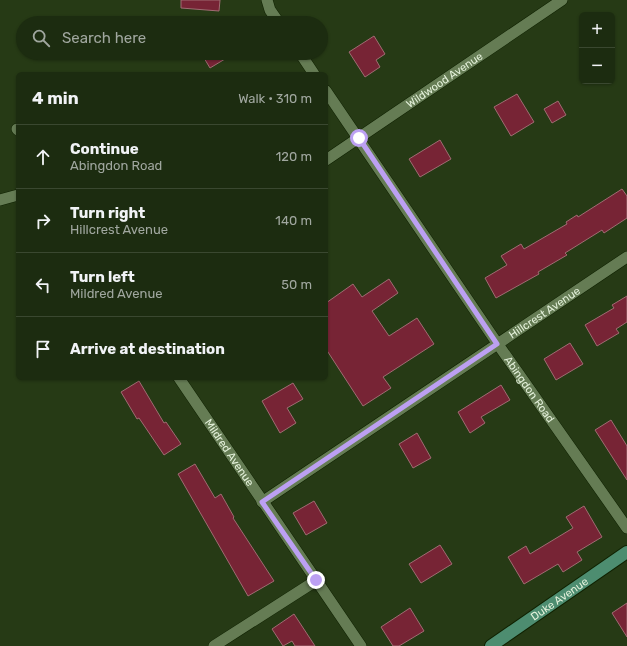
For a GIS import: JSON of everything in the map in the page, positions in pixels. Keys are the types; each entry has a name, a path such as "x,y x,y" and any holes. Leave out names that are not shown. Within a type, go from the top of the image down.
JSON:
{"street":[{"path":"267,0 270,10 274,16"},
{"name":"Wildwood Avenue","path":"328,159 562,0"},
{"path":"305,60 313,72"},
{"name":"Abingdon Road","path":"328,93 497,344 627,528"},
{"path":"0,200 16,196"},
{"name":"Hillcrest Avenue","path":"262,502 627,257"},
{"name":"Mildred Avenue","path":"180,380 361,646"},
{"name":"Duke Avenue","path":"491,646 627,552"},
{"path":"214,646 316,580"}],"building":[{"path":"181,0 220,0 219,11 181,8"},
{"path":"374,36 385,54 376,60 380,67 365,77 349,52"},
{"path":"205,60 223,60 210,68"},
{"path":"517,94 534,122 511,136 494,107"},
{"path":"558,101 566,115 552,123 544,109"},
{"path":"440,140 451,159 420,177 409,159"},
{"path":"622,189 627,196 627,218 604,233 602,230 565,253 567,255 538,272 539,274 496,298 485,278 507,265 501,256 521,244 524,249 567,224 566,222 577,215 578,217"},
{"path":"389,279 398,293 372,311 389,336 417,318 434,344 383,377 391,388 363,406 328,352 328,302 353,284 362,297"},
{"path":"627,296 627,322 616,329 619,333 597,346 585,325 614,308 612,305"},
{"path":"570,343 583,364 556,380 544,359"},
{"path":"139,381 164,423 166,422 181,444 164,455 139,418 137,419 121,392"},
{"path":"293,383 303,399 287,408 296,423 280,433 262,401"},
{"path":"501,385 510,400 481,417 485,423 470,433 458,412"},
{"path":"611,420 627,446 627,480 595,430"},
{"path":"417,433 431,458 413,468 399,444"},
{"path":"195,464 215,498 221,494 234,517 233,518 274,581 248,596 178,474"},
{"path":"314,501 327,523 306,535 293,513"},
{"path":"584,506 602,537 577,552 582,560 563,572 558,564 524,584 508,557 526,546 530,554 573,528 566,517"},
{"path":"440,545 452,564 421,583 409,564"},
{"path":"627,603 627,637 612,613"},
{"path":"410,608 424,631 399,646 393,646 381,627"},
{"path":"294,614 315,646 295,646 292,641 283,646 272,629"}],"route":[{"path":"316,580 262,502 497,344 359,138"}]}
